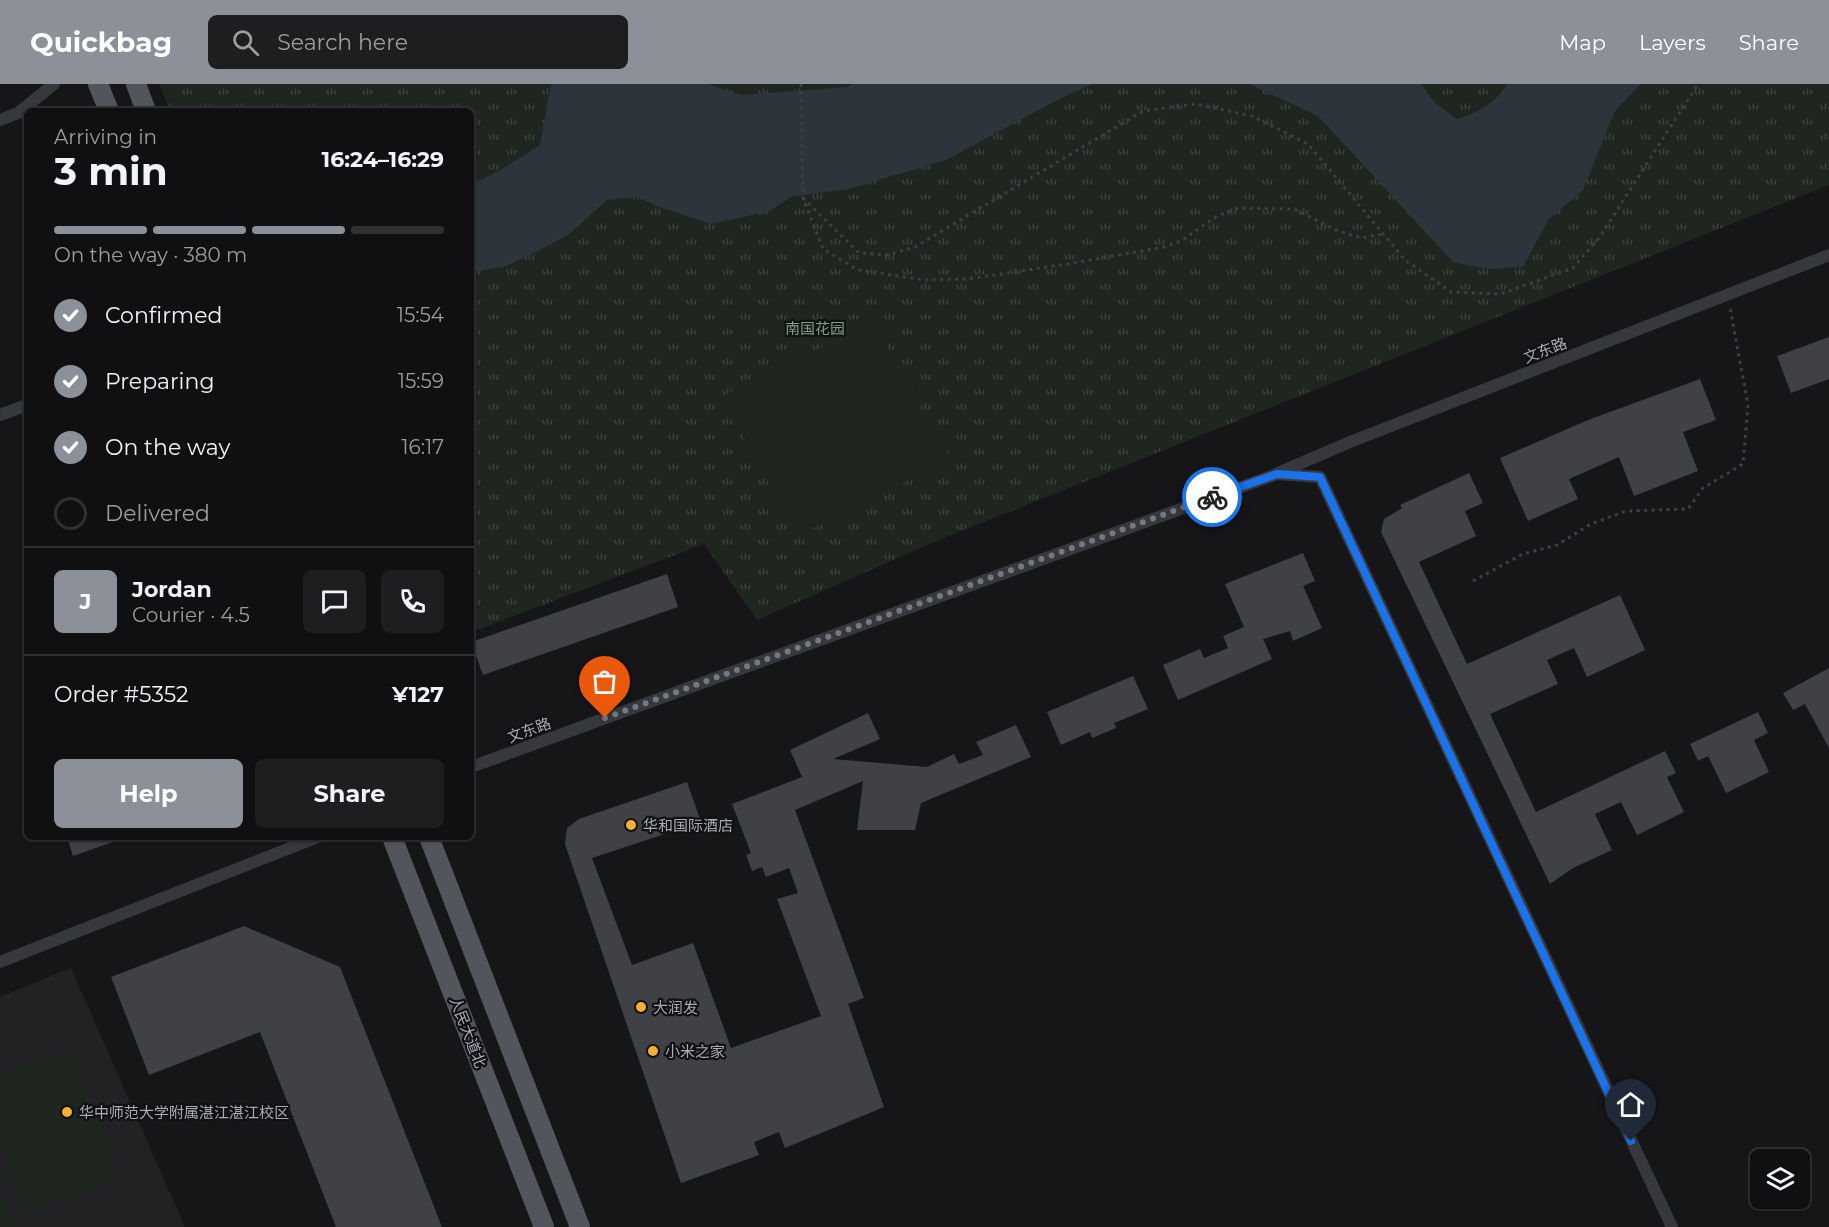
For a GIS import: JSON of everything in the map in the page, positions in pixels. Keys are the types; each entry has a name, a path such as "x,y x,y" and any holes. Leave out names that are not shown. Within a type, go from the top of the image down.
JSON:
{"main road":[{"path":"98,84 108,108"},
{"path":"136,84 145,108"},
{"name":"人民大道北","path":"393,840 544,1227"},
{"path":"430,840 580,1227"}],"street":[{"path":"24,108 54,84"},
{"path":"0,120 24,108"},
{"name":"文东路","path":"474,766 1274,475 1350,442 1829,255"},
{"path":"0,415 24,406"},
{"name":"文东路","path":"1274,475 1320,477 1672,1227"},
{"path":"0,962 310,840"}],"path":[{"path":"803,198 859,253 886,255 915,247 1143,111 1196,104 1252,116 1308,144 1405,260 1451,292 1500,294 1573,268 1599,238 1698,84"},
{"path":"801,85 803,198 823,249 858,270 925,280 968,279 1164,247 1181,241 1217,216 1238,208 1294,209 1336,230 1361,238 1384,234"},
{"path":"1473,581 1523,554 1557,545 1591,524 1626,511 1688,509 1703,488 1743,464 1748,405 1728,295"}],"shaded area":[{"path":"551,84 708,84 741,95 847,87 852,84 1093,84 1061,98 946,160 848,189 791,197 770,211 711,224 659,207 638,197 607,200 568,235 506,266 474,271 474,183 540,145"},
{"path":"1249,84 1421,84 1434,102 1457,119 1485,106 1497,97 1507,84 1641,84 1615,111 1583,190 1548,220 1523,267 1488,269 1453,262 1318,116"},
{"name":"华中师范大学附属湛江湛江校区","path":"71,968 185,1227 0,1227 0,997"}],"green space":[{"name":"南国花园","path":"159,84 1829,84 1829,185 941,539 757,620 704,544 474,631 474,108 169,108"},
{"path":"872,322 951,459 796,536 723,396"},
{"path":"72,1048 120,1179 26,1213 0,1143 0,1075"},
{"path":"0,1192 14,1227 0,1227"}],"building":[{"path":"1829,337 1829,379 1791,393 1777,356"},
{"path":"1700,379 1716,420 1683,432 1698,471 1634,496 1619,457 1569,479 1578,499 1528,521 1500,458 1588,420"},
{"path":"1469,473 1483,503 1465,511 1476,536 1419,562 1467,664 1620,595 1645,650 1587,677 1574,648 1547,660 1558,684 1490,714 1536,812 1665,751 1676,773 1667,777 1684,812 1637,835 1621,802 1595,814 1612,850 1573,868 1550,884 1381,532 1384,519 1402,508 1400,505"},
{"path":"1303,553 1315,581 1303,586 1322,628 1293,641 1290,631 1263,639 1272,659 1178,700 1163,665 1200,649 1204,658 1228,648 1223,636 1244,627 1225,584"},
{"path":"667,574 678,607 483,675 474,650 474,641"},
{"path":"1829,668 1829,748 1805,704 1793,710 1783,693"},
{"path":"1133,676 1148,709 1114,723 1116,728 1092,738 1090,732 1061,745 1047,712"},
{"path":"1758,712 1768,733 1754,740 1769,772 1726,793 1708,756 1698,761 1690,744"},
{"path":"868,713 880,739 833,759 927,767 954,754 959,764 983,755 976,742 1016,725 1031,757 921,803 915,830 857,830 863,781 795,810 864,998 848,1004 884,1107 785,1148 779,1132 754,1142 759,1155 681,1183 565,844 567,828 579,819 687,782 701,822 592,858 632,965 693,943 731,1048 821,1016 777,899 798,893 789,868 766,877 762,867 752,871 746,855 751,853 732,804 802,777 790,750"},
{"path":"68,840 118,840 73,856"},
{"path":"244,926 340,967 442,1227 336,1227 260,1032 149,1075 111,977"}],"way so far":[{"path":"605,718 1212,497"}],"place":[{"name":"华和国际酒店","path":"631,825"},
{"name":"大润发","path":"641,1007"},
{"name":"小米之家","path":"653,1051"},
{"name":"华中师范大学附属湛江湛江校区","path":"67,1112"}],"route":[{"path":"1212,497 1277,474 1320,477 1631,1141"}]}
